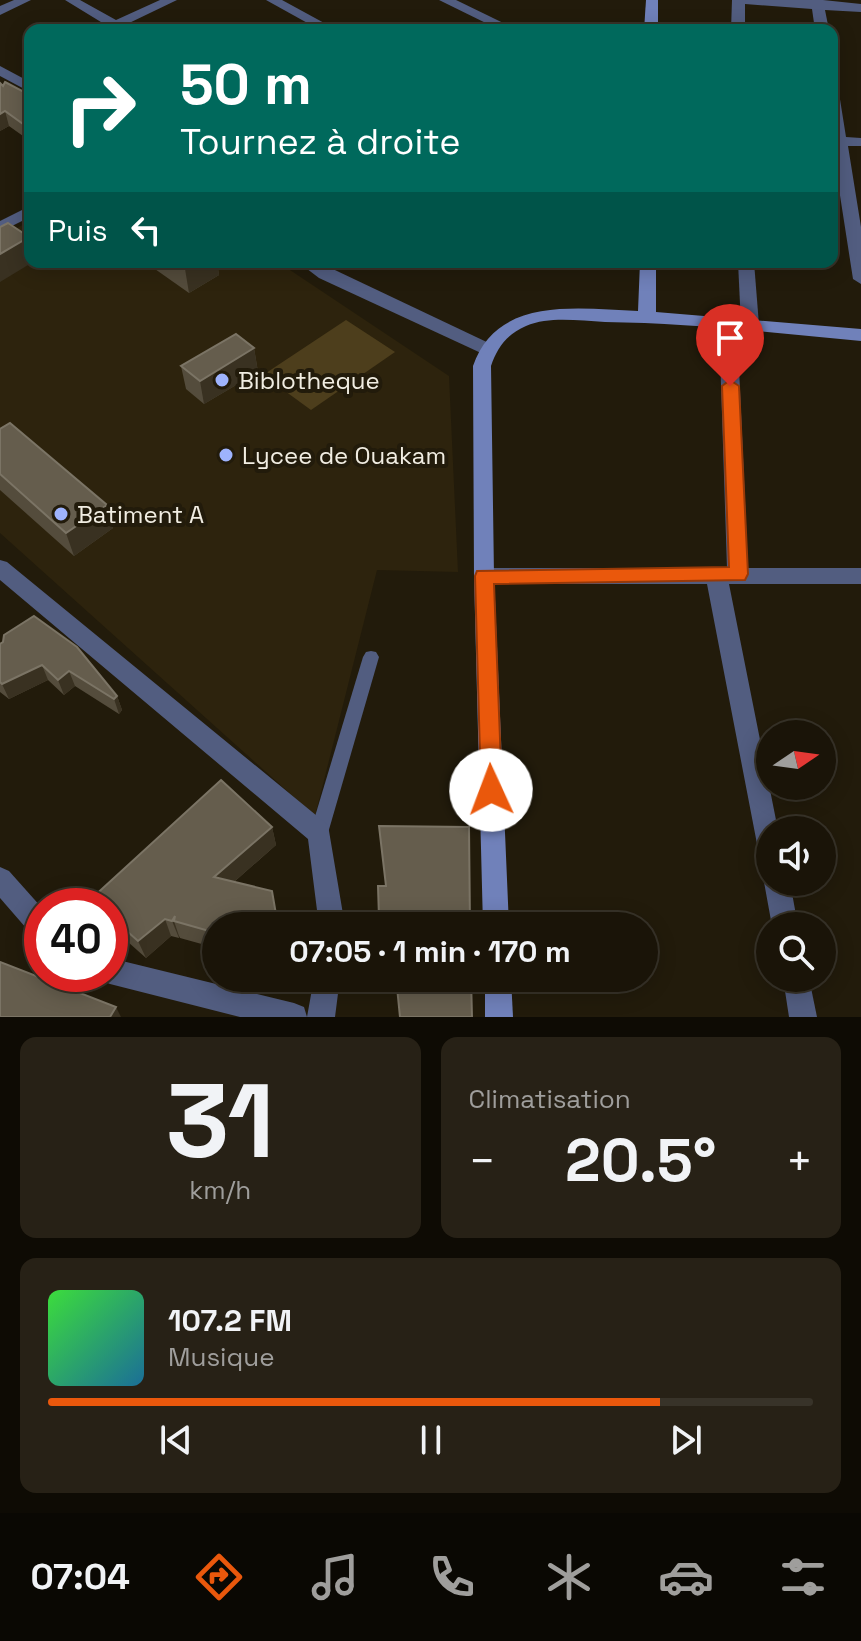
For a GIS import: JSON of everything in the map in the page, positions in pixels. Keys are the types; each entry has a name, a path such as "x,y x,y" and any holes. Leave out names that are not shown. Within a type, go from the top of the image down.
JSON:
{"street":[{"path":"0,11 25,0"},
{"path":"71,0 115,24"},
{"path":"126,24 171,0"},
{"path":"445,0 498,24"},
{"path":"462,8 478,0"},
{"path":"651,24 652,0"},
{"path":"738,24 738,0 818,2 861,8"},
{"path":"281,2 320,24"},
{"path":"818,2 821,24"},
{"path":"0,70 24,84"},
{"path":"838,141 861,142"},
{"path":"838,152 861,279"},
{"path":"0,208 15,219"},
{"path":"316,268 487,349"},
{"path":"647,317 648,268"},
{"path":"746,268 750,325"},
{"path":"496,912 484,576 482,366 487,349 500,334 521,322 544,317 647,317 861,335"},
{"path":"728,323 727,574 765,816"},
{"path":"0,568 319,833 330,912"},
{"path":"484,576 861,576"},
{"path":"0,879 24,906"},
{"path":"128,976 294,1017"},
{"path":"321,1017 325,992"},
{"path":"498,992 499,1017"},
{"path":"799,992 803,1017"}],"lane":[{"path":"319,833 371,657"}],"shaded area":[{"name":"Lycee de Ouakam","path":"24,224 24,268 287,268 449,376 458,572 377,570 315,816 0,533 0,237"},
{"path":"346,320 395,352 311,410 263,375"}],"building":[{"path":"5,82 24,92 24,125 5,111 0,114 0,83 3,86"},
{"path":"8,223 24,234 24,240 0,254 0,227"},
{"path":"236,334 254,348 200,381 181,366"},
{"name":"Batiment A","path":"10,423 107,505 66,533 0,474 0,429"},
{"path":"34,616 77,647 117,696 114,699 69,671 58,680 42,665 2,684 0,682 0,644 4,635"},
{"path":"221,780 272,827 214,877 272,891 276,912 202,912 202,929 174,921 175,916 172,921 165,919 138,941 128,932 128,888 103,888"},
{"path":"379,826 469,827 470,912 379,912 378,886 386,886"},
{"path":"0,962 24,971 24,992 77,992 116,1007 110,1017 0,1017"},
{"path":"398,992 471,992 472,1017 400,1017"}],"place":[{"name":"Biblotheque","path":"222,380"},
{"name":"Lycee de Ouakam","path":"226,455"},
{"name":"Batiment A","path":"61,514"}],"route":[{"path":"491,790 484,576 738,574 730,386"}]}
